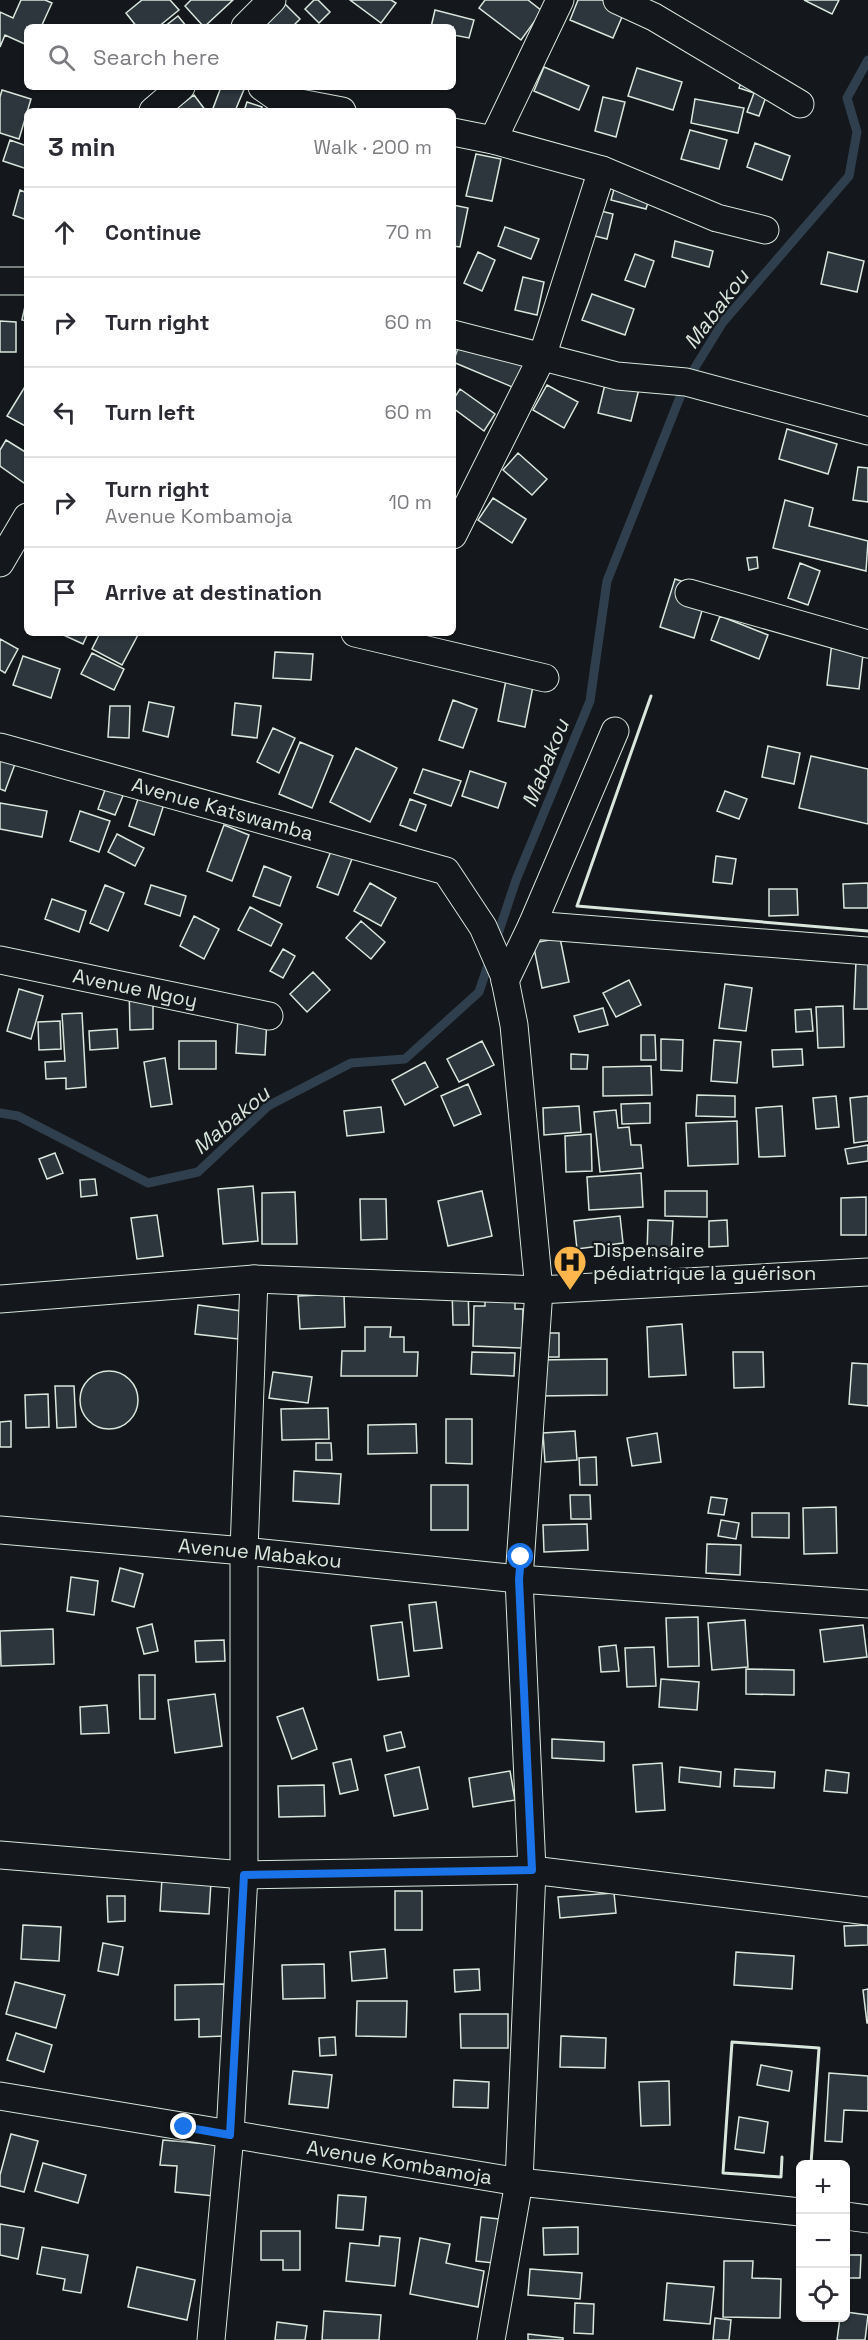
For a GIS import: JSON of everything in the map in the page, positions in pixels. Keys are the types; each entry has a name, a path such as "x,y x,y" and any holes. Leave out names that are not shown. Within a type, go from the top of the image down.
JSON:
{"street":[{"path":"248,24 272,0"},
{"path":"493,140 560,0"},
{"path":"617,0 654,17 800,104"},
{"path":"156,108 178,90"},
{"path":"266,90 279,99 326,108"},
{"path":"456,133 493,140 602,170 717,218 765,230"},
{"path":"456,529 542,357 602,170"},
{"path":"0,281 24,280"},
{"path":"456,335 617,376 686,382 868,431"},
{"path":"10,547 24,522"},
{"path":"688,593 868,644"},
{"path":"383,636 401,638 545,678"},
{"path":"491,2340 519,2182 532,1870 519,1579 539,1290 514,1025 504,978 532,925 615,731"},
{"name":"Avenue Katswamba","path":"0,747 446,871 483,927 504,978"},
{"path":"532,925 868,951"},
{"name":"Avenue Ngoy","path":"0,960 269,1016"},
{"path":"0,1299 254,1279 539,1290 868,1272"},
{"path":"211,2340 230,2135 244,1875 244,1551 254,1279"},
{"name":"Avenue Mabakou","path":"0,1530 244,1551 519,1579 868,1604"},
{"path":"0,1855 244,1875 532,1870 868,1911"},
{"name":"Avenue Kombamoja","path":"0,2096 519,2182 796,2211"},
{"path":"850,2217 868,2219"}],"building":[{"path":"21,0 45,0 52,3 42,24 24,24 24,44 5,35 0,47 0,12 13,18"},
{"path":"142,0 170,0 179,10 162,24 135,24 126,13"},
{"path":"191,0 233,0 207,24 201,24 185,6"},
{"path":"314,0 318,0 330,12 319,23 305,9"},
{"path":"350,0 391,0 396,3 381,23"},
{"path":"485,0 528,0 542,11 521,40 479,8"},
{"path":"578,0 602,0 625,10 613,38 570,20"},
{"path":"804,0 839,0 832,14"},
{"path":"284,3 300,19 295,24 262,24"},
{"path":"435,10 474,20 469,38 456,36 456,24 432,24"},
{"path":"178,16 185,24 168,24"},
{"path":"544,67 589,86 579,110 534,91"},
{"path":"637,68 682,82 673,110 628,96"},
{"path":"745,73 771,83 759,116 747,112 754,93 739,88"},
{"path":"2,90 31,99 28,108 24,108 24,122 19,139 0,133"},
{"path":"220,90 244,90 236,108 213,108"},
{"path":"194,95 204,108 177,108"},
{"path":"603,97 625,102 616,137 595,131"},
{"path":"695,99 744,108 738,133 691,123"},
{"path":"247,102 262,107 262,108 245,108"},
{"path":"690,130 727,140 719,169 681,159"},
{"path":"10,140 24,145 24,168 3,161"},
{"path":"755,143 790,156 782,180 747,167"},
{"path":"476,154 501,159 492,201 466,196"},
{"path":"618,175 653,185 646,209 611,200"},
{"path":"20,190 24,192 24,219 13,215"},
{"path":"456,206 468,208 460,247 456,246"},
{"path":"597,210 613,214 607,239 591,235"},
{"path":"505,227 539,239 531,259 498,246"},
{"path":"675,241 713,251 709,267 672,257"},
{"path":"478,252 495,260 482,291 464,283"},
{"path":"828,252 864,261 857,292 821,284"},
{"path":"635,254 654,261 645,287 625,280"},
{"path":"523,277 544,282 537,315 515,310"},
{"path":"592,294 634,309 625,335 582,320"},
{"path":"0,321 16,322 16,352 0,352"},
{"path":"462,338 528,366 517,389 456,363 456,354"},
{"path":"609,368 642,377 631,421 598,413"},
{"path":"547,385 578,402 564,428 533,410"},
{"path":"24,388 24,425 7,416"},
{"path":"460,389 495,414 484,431 456,410 456,395"},
{"path":"787,429 837,444 828,474 779,459"},
{"path":"6,440 24,451 24,483 0,466 0,450"},
{"path":"518,453 547,479 532,495 503,470"},
{"path":"858,467 868,468 868,502 853,500"},
{"path":"493,498 526,519 512,543 478,520"},
{"path":"785,500 813,508 809,526 868,541 866,571 773,548"},
{"path":"757,557 758,568 749,570 747,558"},
{"path":"800,563 820,571 808,605 788,598"},
{"path":"675,579 708,590 694,638 660,627"},
{"path":"720,616 768,635 759,659 711,640"},
{"path":"66,636 87,636 83,644"},
{"path":"98,636 137,636 122,665 92,649"},
{"path":"0,639 18,649 5,673 0,670"},
{"path":"832,642 864,646 859,689 827,685"},
{"path":"275,652 313,654 311,680 273,678"},
{"path":"92,653 124,669 114,690 81,674"},
{"path":"23,656 60,669 51,698 13,685"},
{"path":"508,670 535,676 525,727 498,721"},
{"path":"453,700 477,709 463,748 439,740"},
{"path":"149,702 174,707 168,737 143,731"},
{"path":"235,703 261,706 257,738 232,735"},
{"path":"110,706 130,706 129,738 108,737"},
{"path":"273,728 295,738 279,773 257,762"},
{"path":"300,742 333,756 312,808 279,794"},
{"path":"768,746 800,753 794,784 762,777"},
{"path":"356,748 397,768 370,822 330,802"},
{"path":"811,756 868,769 868,824 799,808"},
{"path":"0,758 15,764 5,791 0,789"},
{"path":"423,769 461,781 451,806 414,793"},
{"path":"470,771 506,783 498,808 462,796"},
{"path":"109,779 127,786 115,815 98,809"},
{"path":"141,790 166,798 154,835 129,826"},
{"path":"725,791 747,799 739,819 717,811"},
{"path":"410,799 426,805 416,831 400,825"},
{"path":"0,803 47,811 42,837 0,829"},
{"path":"80,811 110,821 99,852 70,841"},
{"path":"224,825 249,835 232,881 207,871"},
{"path":"117,834 144,848 135,866 108,852"},
{"path":"331,851 352,859 338,895 317,887"},
{"path":"716,856 736,859 732,884 713,882"},
{"path":"264,866 291,877 280,906 253,896"},
{"path":"370,883 396,898 381,926 354,911"},
{"path":"868,883 868,908 844,908 843,884"},
{"path":"105,885 124,893 108,931 90,923"},
{"path":"151,885 186,896 180,916 145,904"},
{"path":"769,889 797,889 798,915 769,916"},
{"path":"52,899 86,911 79,932 45,919"},
{"path":"250,907 282,924 271,946 238,930"},
{"path":"194,916 219,929 204,959 180,946"},
{"path":"361,921 385,942 371,959 346,938"},
{"path":"560,938 569,982 542,988 533,943"},
{"path":"283,949 295,956 283,978 270,971"},
{"path":"856,960 868,960 868,1009 854,1009"},
{"path":"313,972 330,990 307,1012 290,994"},
{"path":"629,980 641,1005 616,1017 603,993"},
{"path":"725,984 752,988 746,1031 719,1028"},
{"path":"153,985 153,1029 130,1030 129,986"},
{"path":"19,989 43,996 31,1039 7,1031"},
{"path":"843,1006 844,1047 818,1048 816,1007"},
{"path":"603,1008 608,1025 579,1032 574,1016"},
{"path":"811,1009 813,1031 796,1032 795,1010"},
{"path":"82,1013 86,1087 66,1089 66,1078 46,1079 45,1062 65,1061 62,1014"},
{"path":"238,1017 267,1019 265,1055 236,1053"},
{"path":"60,1021 61,1049 39,1050 38,1022"},
{"path":"117,1029 118,1048 90,1050 89,1031"},
{"path":"641,1035 655,1035 656,1060 641,1060"},
{"path":"661,1039 683,1040 682,1071 661,1070"},
{"path":"714,1040 741,1042 737,1083 711,1081"},
{"path":"179,1041 216,1041 216,1069 179,1069"},
{"path":"482,1041 494,1065 459,1082 447,1059"},
{"path":"802,1049 803,1065 773,1067 772,1050"},
{"path":"571,1054 588,1055 587,1069 571,1069"},
{"path":"165,1058 172,1104 151,1107 144,1062"},
{"path":"425,1062 438,1087 405,1105 392,1080"},
{"path":"651,1066 652,1095 603,1096 603,1067"},
{"path":"468,1084 481,1114 454,1126 441,1096"},
{"path":"697,1095 735,1096 735,1117 696,1116"},
{"path":"836,1096 839,1127 816,1129 813,1098"},
{"path":"868,1096 868,1141 854,1143 850,1098"},
{"path":"650,1103 650,1123 622,1124 621,1104"},
{"path":"579,1106 581,1132 544,1135 543,1108"},
{"path":"782,1106 785,1156 759,1157 756,1108"},
{"path":"381,1107 384,1132 347,1136 344,1111"},
{"path":"616,1110 618,1128 629,1127 631,1145 641,1145 643,1168 600,1172 594,1112"},
{"path":"737,1121 738,1164 688,1166 686,1123"},
{"path":"591,1134 592,1171 566,1172 565,1136"},
{"path":"868,1145 868,1161 848,1164 845,1149"},
{"path":"55,1153 63,1173 47,1179 39,1159"},
{"path":"641,1173 643,1207 589,1210 587,1177"},
{"path":"95,1179 97,1195 81,1197 80,1180"},
{"path":"253,1186 258,1241 223,1244 218,1189"},
{"path":"482,1191 492,1236 448,1246 438,1201"},
{"path":"665,1191 707,1191 707,1217 665,1216"},
{"path":"295,1192 297,1244 262,1244 262,1193"},
{"path":"866,1197 866,1235 841,1235 841,1198"},
{"path":"360,1199 386,1199 387,1239 361,1240"},
{"path":"157,1215 163,1256 137,1259 131,1218"},
{"path":"620,1216 623,1243 577,1249 574,1221"},
{"path":"648,1220 673,1221 671,1256 647,1255"},
{"path":"727,1220 728,1246 709,1247 709,1221"},
{"path":"468,1287 469,1325 453,1325 452,1288"},
{"path":"344,1294 345,1327 300,1329 298,1296"},
{"path":"485,1296 515,1297 515,1309 523,1309 522,1348 473,1346 474,1306 485,1306"},
{"path":"198,1305 241,1311 238,1339 195,1334"},
{"path":"682,1324 686,1375 649,1377 647,1327"},
{"path":"365,1327 391,1327 390,1337 404,1337 404,1352 418,1352 417,1376 341,1376 342,1351 365,1351"},
{"path":"543,1333 559,1333 559,1357 544,1357"},
{"path":"472,1352 515,1353 514,1376 471,1374"},
{"path":"733,1352 763,1352 764,1387 734,1388"},
{"path":"607,1359 607,1395 539,1396 538,1360"},
{"path":"852,1363 868,1364 868,1406 849,1404"},
{"path":"109,1371 120,1373 133,1384 138,1400 136,1411 125,1424 109,1429 98,1427 85,1416 80,1400 82,1389 93,1376"},
{"path":"273,1372 312,1377 308,1403 269,1398"},
{"path":"55,1386 74,1386 76,1427 57,1428"},
{"path":"48,1394 49,1427 26,1428 25,1395"},
{"path":"328,1408 329,1439 282,1440 281,1409"},
{"path":"446,1419 472,1419 472,1464 446,1463"},
{"path":"11,1421 11,1447 0,1447 0,1422"},
{"path":"416,1424 417,1453 368,1454 368,1425"},
{"path":"575,1431 577,1460 545,1462 543,1433"},
{"path":"657,1433 661,1462 632,1466 627,1438"},
{"path":"316,1443 331,1443 332,1460 316,1460"},
{"path":"596,1457 597,1485 580,1485 579,1458"},
{"path":"294,1471 341,1474 339,1504 293,1501"},
{"path":"431,1485 468,1485 468,1530 431,1530"},
{"path":"570,1495 590,1495 591,1519 571,1519"},
{"path":"711,1497 727,1499 724,1515 708,1513"},
{"path":"836,1507 837,1553 804,1554 803,1508"},
{"path":"752,1513 789,1513 789,1538 752,1537"},
{"path":"721,1520 739,1523 736,1539 718,1536"},
{"path":"587,1524 588,1550 544,1552 543,1525"},
{"path":"707,1544 741,1545 740,1575 706,1573"},
{"path":"120,1568 143,1574 134,1607 112,1601"},
{"path":"71,1577 98,1581 94,1615 67,1611"},
{"path":"436,1602 442,1648 414,1651 409,1605"},
{"path":"698,1617 699,1666 668,1667 666,1618"},
{"path":"745,1620 748,1667 712,1670 708,1623"},
{"path":"402,1622 409,1676 378,1680 371,1626"},
{"path":"152,1624 158,1651 144,1654 137,1628"},
{"path":"863,1625 867,1657 824,1662 820,1630"},
{"path":"53,1629 54,1664 1,1666 0,1631"},
{"path":"224,1640 225,1661 196,1662 195,1641"},
{"path":"616,1645 619,1671 601,1672 599,1647"},
{"path":"654,1647 656,1686 627,1687 625,1648"},
{"path":"746,1669 794,1670 794,1695 746,1694"},
{"path":"139,1675 155,1675 155,1719 140,1719"},
{"path":"661,1679 699,1682 697,1710 659,1707"},
{"path":"215,1694 222,1746 175,1753 168,1700"},
{"path":"107,1705 109,1733 81,1734 80,1707"},
{"path":"303,1708 317,1749 292,1759 277,1717"},
{"path":"401,1732 405,1747 387,1751 384,1736"},
{"path":"552,1739 604,1742 604,1761 552,1758"},
{"path":"351,1759 358,1790 340,1794 333,1763"},
{"path":"662,1763 665,1810 636,1812 633,1765"},
{"path":"419,1767 428,1809 394,1816 385,1775"},
{"path":"680,1767 721,1772 720,1787 679,1782"},
{"path":"735,1769 775,1772 774,1788 734,1786"},
{"path":"826,1770 849,1773 847,1793 824,1791"},
{"path":"510,1771 515,1800 473,1807 469,1778"},
{"path":"324,1785 325,1816 279,1817 278,1786"},
{"path":"162,1878 211,1882 209,1914 160,1911"},
{"path":"395,1891 422,1891 422,1930 395,1930"},
{"path":"614,1893 616,1913 560,1918 558,1897"},
{"path":"107,1896 125,1896 125,1921 108,1922"},
{"path":"23,1925 61,1927 59,1961 21,1959"},
{"path":"868,1925 868,1945 845,1946 844,1926"},
{"path":"103,1943 123,1947 118,1975 98,1971"},
{"path":"385,1949 387,1978 352,1981 350,1952"},
{"path":"736,1952 794,1956 792,1989 734,1985"},
{"path":"324,1964 325,1998 283,1999 282,1965"},
{"path":"479,1969 480,1990 455,1992 454,1970"},
{"path":"15,1982 65,1995 56,2028 6,2014"},
{"path":"224,1984 225,2036 199,2037 199,2019 175,2020 175,1985"},
{"path":"868,1989 868,2023 867,2023 863,1990"},
{"path":"357,2001 407,2001 406,2037 356,2036"},
{"path":"460,2014 508,2014 508,2048 461,2048"},
{"path":"16,2033 52,2045 44,2072 7,2060"},
{"path":"561,2036 606,2038 605,2068 560,2067"},
{"path":"335,2037 336,2055 320,2056 319,2038"},
{"path":"761,2065 792,2071 789,2091 757,2085"},
{"path":"293,2071 332,2075 328,2108 289,2104"},
{"path":"829,2073 868,2076 868,2111 844,2110 842,2142 825,2141"},
{"path":"454,2080 489,2082 488,2108 453,2107"},
{"path":"669,2081 670,2125 641,2126 639,2082"},
{"path":"739,2117 768,2122 764,2153 735,2149"},
{"path":"11,2134 38,2141 24,2192 0,2186 0,2175"},
{"path":"163,2140 218,2145 214,2196 175,2192 177,2166 160,2165"},
{"path":"43,2163 86,2175 78,2203 35,2191"},
{"path":"338,2195 366,2197 363,2230 336,2228"},
{"path":"481,2217 499,2219 494,2263 476,2261"},
{"path":"0,2224 24,2228 18,2259 0,2255"},
{"path":"578,2227 578,2254 544,2255 543,2228"},
{"path":"261,2231 300,2231 300,2270 283,2270 283,2260 261,2260"},
{"path":"380,2236 400,2238 395,2286 346,2281 350,2243 379,2246"},
{"path":"420,2238 450,2244 446,2263 484,2271 478,2307 410,2294"},
{"path":"42,2247 88,2255 81,2293 63,2290 65,2279 37,2274"},
{"path":"850,2255 861,2255 860,2278 850,2278"},
{"path":"724,2261 753,2261 752,2278 781,2279 780,2318 723,2317"},
{"path":"137,2267 195,2280 187,2320 128,2307"},
{"path":"530,2269 582,2273 580,2299 528,2295"},
{"path":"667,2283 714,2287 710,2324 664,2320"},
{"path":"575,2303 594,2304 593,2334 574,2333"},
{"path":"324,2311 381,2315 379,2340 322,2340"},
{"path":"850,2313 868,2315 865,2340 837,2340 839,2322 850,2322"},
{"path":"715,2318 731,2320 729,2340 713,2340"},
{"path":"277,2322 307,2326 305,2340 275,2340"},
{"path":"528,2334 563,2338 563,2340 528,2340"}],"waterway":[{"name":"Mabakou","path":"495,943 516,880 590,701 607,581 686,382 723,322 849,176 857,132 847,98 868,60"},
{"name":"Mabakou","path":"0,1113 18,1116 148,1183 198,1172 268,1106 351,1063 405,1059 479,992 490,959"}],"wall":[{"path":"651,696 577,906 868,931"},
{"path":"782,2157 781,2177 723,2173 732,2042 819,2048 811,2160"}],"place":[{"name":"Dispensaire pédiatrique la guérison","path":"570,1291"}],"route":[{"path":"184,2127 230,2135 244,1875 532,1870 519,1579 521,1557"}]}
